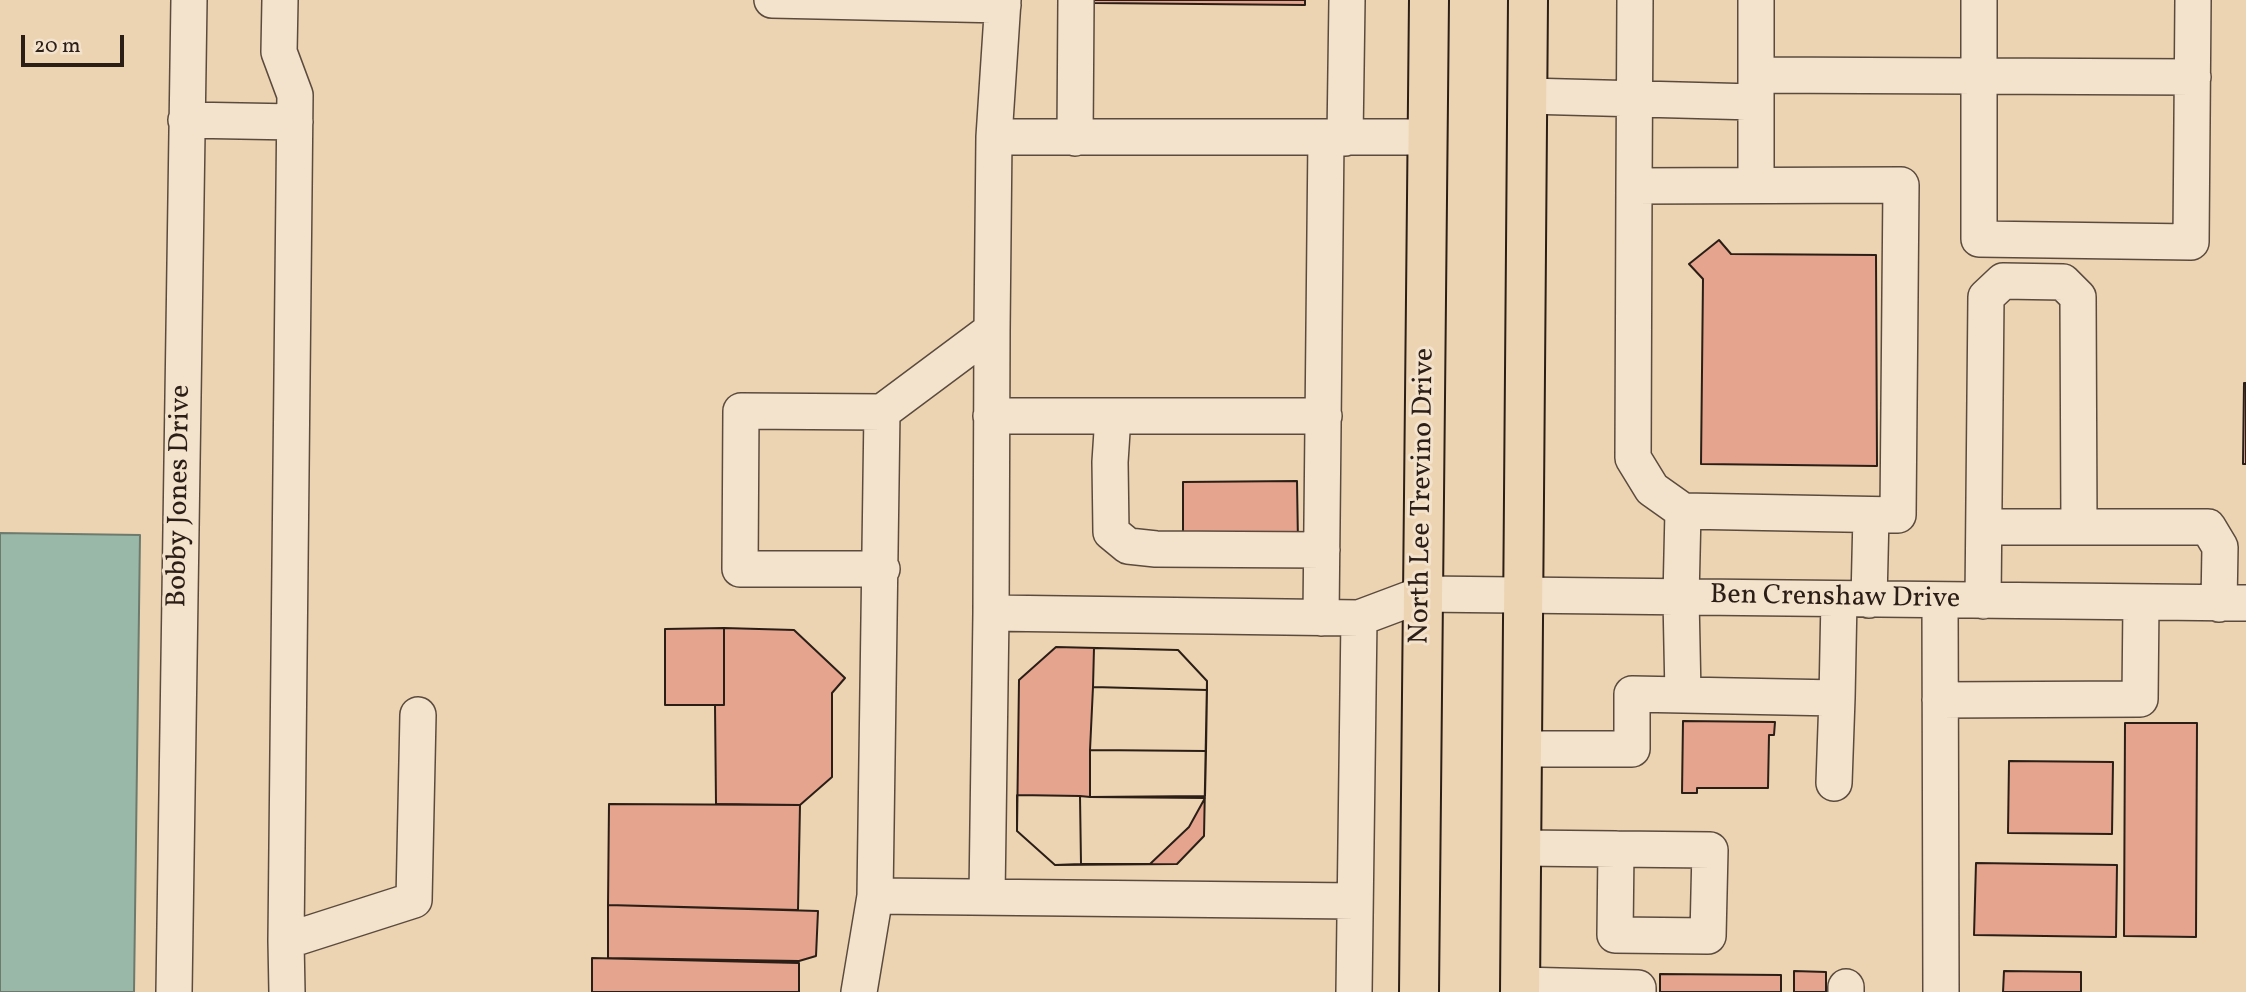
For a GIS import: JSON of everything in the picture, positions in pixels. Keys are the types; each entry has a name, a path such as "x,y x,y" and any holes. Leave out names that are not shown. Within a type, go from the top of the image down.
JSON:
{"main road":[{"name":"North Lee Trevino Drive","path":"1419,992 1429,0"},
{"path":"1520,988 1528,0"}],"street":[{"name":"Bobby Jones Drive","path":"174,992 189,0"},
{"path":"280,0 279,52 295,95 287,992"},
{"path":"772,0 1003,3 994,137 987,896"},
{"path":"1075,138 1076,0"},
{"path":"1321,618 1324,416 1335,138 1347,0"},
{"path":"1634,186 1901,185 1898,515 1683,511 1652,489 1633,458 1633,99 1635,0"},
{"path":"1756,0 1756,186"},
{"path":"1979,0 1979,239 2191,242 2193,0"},
{"path":"1527,96 1633,99 1756,88 1979,75 2193,76"},
{"path":"186,120 295,122"},
{"path":"994,137 1428,137"},
{"path":"1983,601 1986,298 2003,281 2063,282 2078,297 2079,527"},
{"path":"882,569 740,569 741,411 883,412 992,330"},
{"path":"859,992 875,896 883,412"},
{"path":"991,416 1324,416"},
{"path":"1113,416 1111,532 1128,546 1156,549 1322,550"},
{"path":"1683,511 1683,695"},
{"path":"1834,783 1837,698 1871,515"},
{"path":"1984,527 2208,527 2220,547 2232,604"},
{"path":"991,612 1359,618 1423,594"},
{"name":"Ben Crenshaw Drive","path":"1423,594 2232,604"},
{"path":"1940,600 1941,992"},
{"path":"1940,700 2140,699 2141,602"},
{"path":"1354,992 1359,618"},
{"path":"1523,749 1632,749 1632,694 1837,698"},
{"path":"286,941 414,900 418,715"},
{"path":"1522,848 1616,849"},
{"path":"875,896 1355,901"},
{"path":"1520,988 1638,988 1638,992"}],"shaded area":[{"path":"0,533 140,535 134,992 0,992"}],"building":[{"path":"1094,0 1305,0 1305,5 1094,3"},
{"path":"1719,240 1731,254 1876,255 1877,466 1701,464 1703,279 1689,264"},
{"path":"2246,383 2246,464 2243,464"},
{"path":"1297,481 1298,543 1183,542 1183,482"},
{"path":"724,628 794,630 845,678 832,693 832,777 800,805 716,804 715,705 724,705"},
{"path":"724,628 724,705 665,705 665,629"},
{"path":"1056,647 1178,650 1207,681 1204,836 1177,864 1055,865 1017,831 1019,680"},
{"path":"1094,648 1178,650 1207,681 1207,690 1093,687"},
{"path":"1093,687 1207,690 1206,751 1090,750"},
{"path":"1683,721 1775,722 1774,735 1769,735 1768,788 1697,788 1697,793 1682,793"},
{"path":"2125,723 2197,723 2196,937 2124,936"},
{"path":"1090,750 1206,751 1205,796 1090,797"},
{"path":"2009,761 2113,762 2112,834 2008,833"},
{"path":"1017,795 1080,796 1081,864 1055,865 1017,831"},
{"path":"1080,796 1205,798 1189,827 1150,864 1081,864"},
{"path":"609,804 800,805 798,910 608,905"},
{"path":"1976,863 2117,865 2116,937 1974,935"},
{"path":"608,905 818,911 816,956 799,961 608,958"},
{"path":"592,958 799,963 799,992 592,992"},
{"path":"1794,971 1826,972 1826,992 1794,992"},
{"path":"2004,971 2081,972 2081,992 2003,992"},
{"path":"1660,974 1781,975 1781,992 1660,992"}]}
